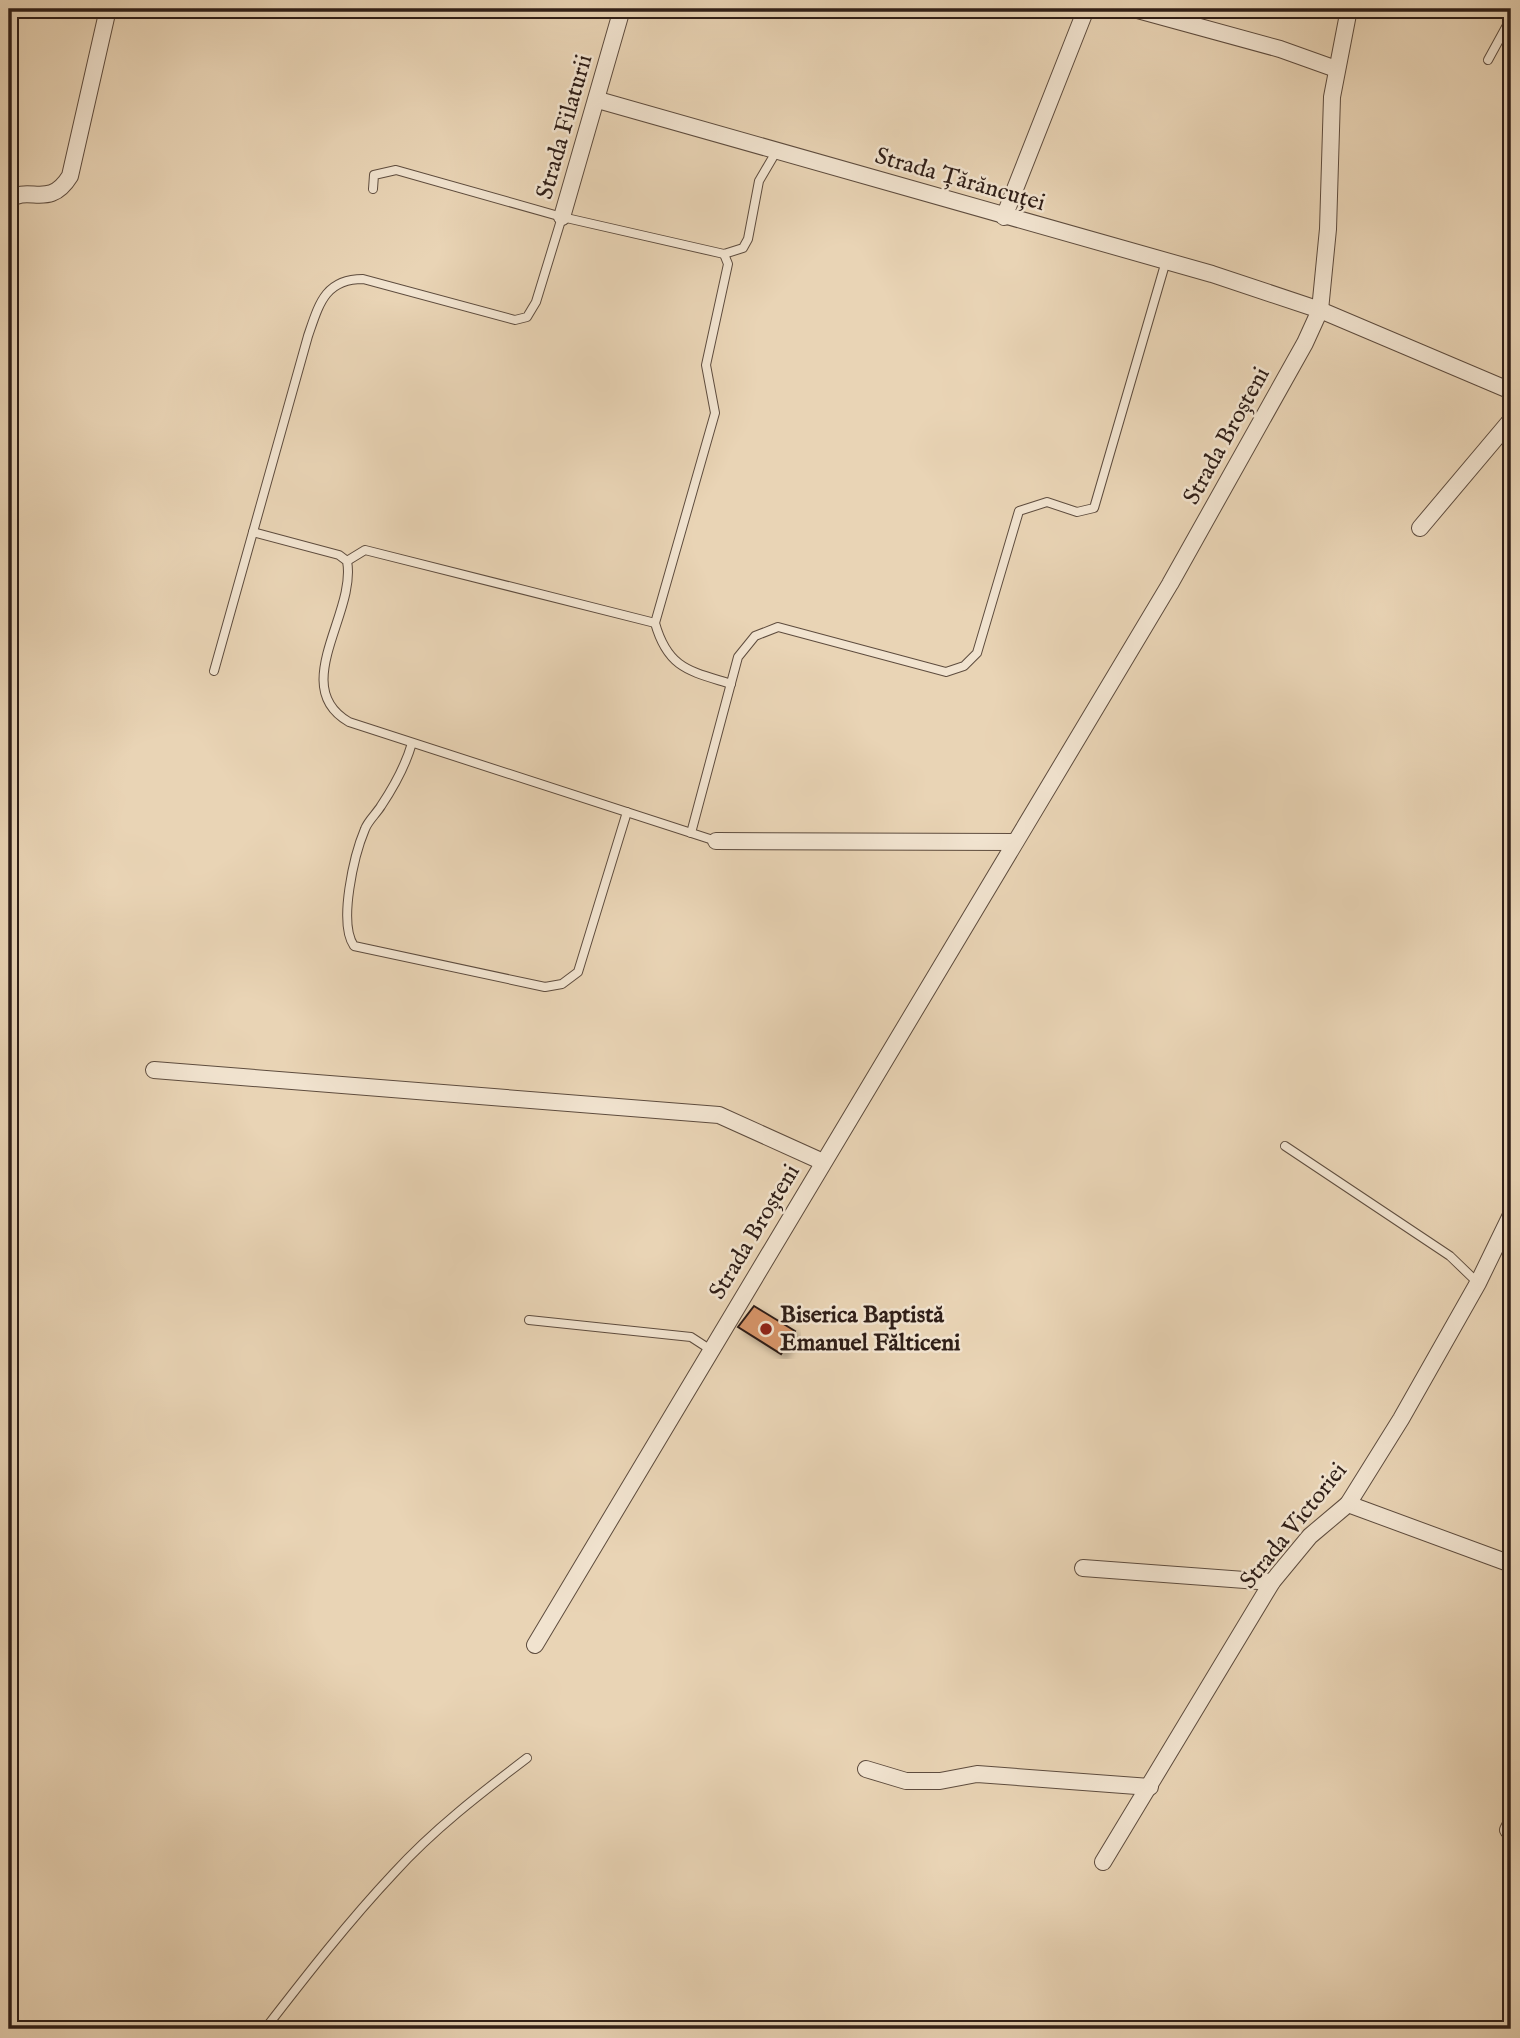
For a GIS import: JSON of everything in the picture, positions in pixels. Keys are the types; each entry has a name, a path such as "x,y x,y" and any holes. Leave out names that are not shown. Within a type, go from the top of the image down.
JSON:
{"street":[{"path":"9,199 53,194 64,187 71,176 108,9"},
{"name":"Strada Filaturii","path":"562,217 598,100 622,9"},
{"path":"1004,217 1086,9"},
{"path":"1134,9 1280,49 1336,69"},
{"name":"Strada Broșteni","path":"535,1645 1170,584 1305,343 1315,308 1336,69 1349,9"},
{"name":"Strada Țărăncuței","path":"598,100 1166,261 1315,308 1511,391"},
{"path":"1420,528 1511,420"},
{"path":"716,841 1015,842"},
{"path":"154,1070 719,1115 823,1162"},
{"name":"Strada Victoriei","path":"1102,1862 1272,1583 1310,1536 1348,1504 1401,1419 1478,1283 1504,1249 1511,1215"},
{"path":"1348,1504 1511,1564"},
{"path":"1083,1568 1272,1583"},
{"path":"866,1769 906,1781 940,1781 977,1774 1150,1787"}],"lane":[{"path":"1488,60 1511,18"},
{"path":"373,189 374,175 396,170 562,217 724,254 743,248 748,239 759,181 776,152"},
{"path":"214,671 308,336 317,310 333,285 345,279 363,279 508,318 527,317 536,302 562,217"},
{"path":"724,254 728,264 706,365 715,413 655,623 661,645 680,667 731,684"},
{"path":"691,833 738,657 755,636 778,627 946,672 964,666 977,653 1019,511 1047,502 1077,512 1094,508 1166,261"},
{"path":"253,532 339,555 347,561"},
{"path":"347,561 365,550 655,623"},
{"path":"347,561 348,586 323,674 323,693 337,715 349,722 412,743 716,841"},
{"path":"412,743 382,805 365,827 352,876 346,921 347,936 354,946 545,987 562,984 578,972 627,812"},
{"path":"1285,1146 1450,1256 1478,1283"},
{"path":"529,1320 691,1337 711,1350"},
{"path":"265,2029 305,1976 395,1871 471,1801 527,1758"}],"building":[{"name":"Biserica Baptistă Emanuel Fălticeni","path":"754,1306 795,1331 781,1354 738,1327"}],"place":[{"name":"Biserica Baptistă Emanuel Fălticeni","path":"766,1329"}]}
